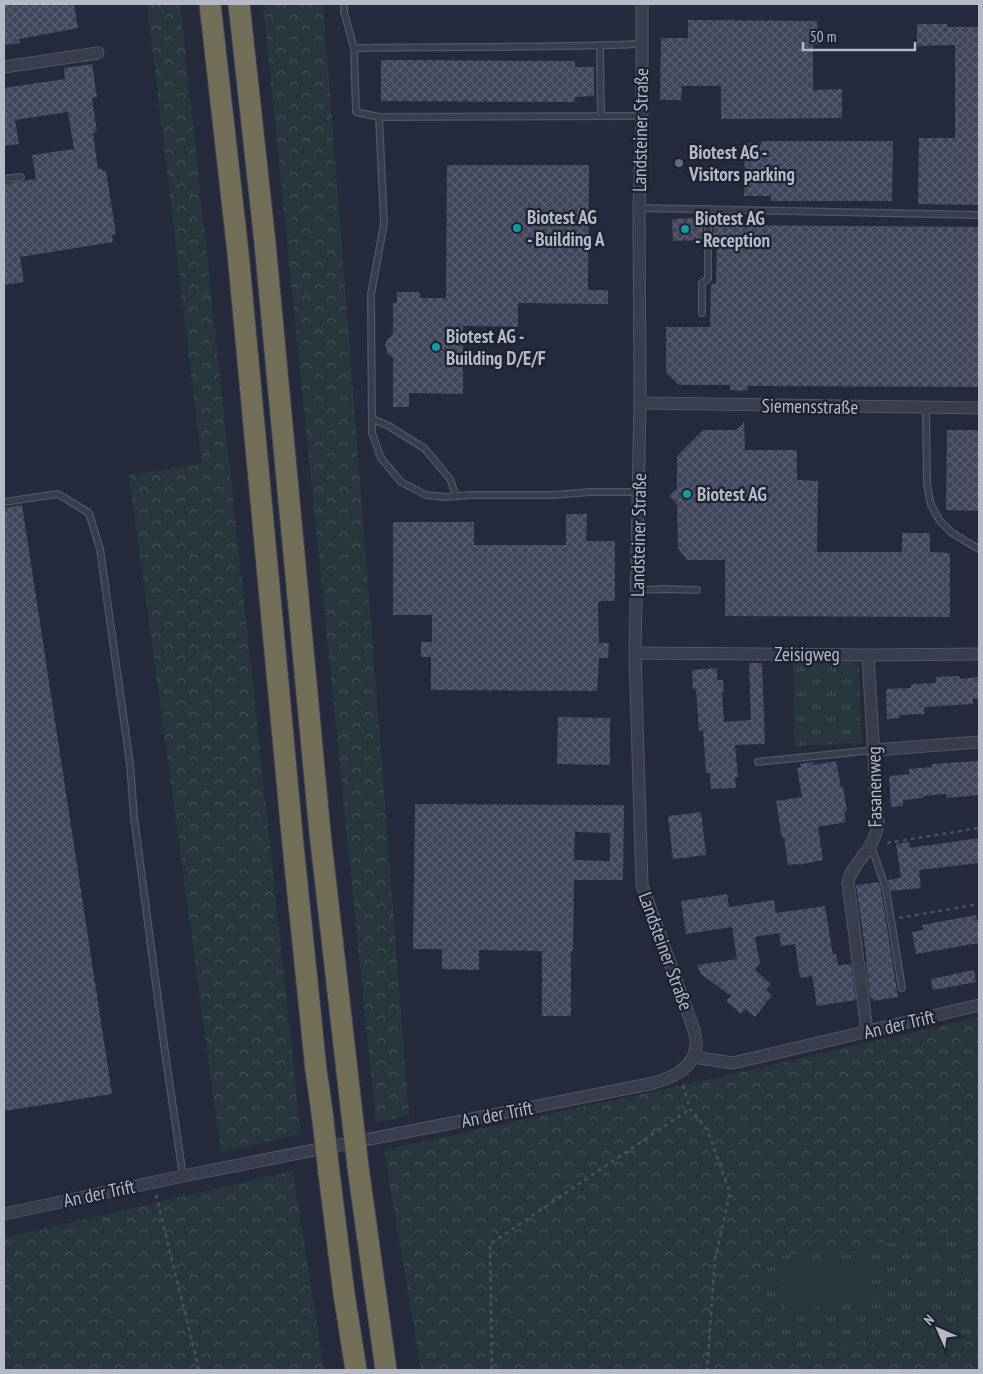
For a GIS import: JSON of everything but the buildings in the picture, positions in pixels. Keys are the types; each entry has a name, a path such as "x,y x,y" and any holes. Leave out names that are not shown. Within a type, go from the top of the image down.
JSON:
{"highway":[{"path":"210,4 238,253 293,846 316,1070 344,1294 356,1370"},
{"path":"239,4 265,243 320,833 358,1167 386,1370"}],"street":[{"name":"Landsteiner Straße","path":"642,4 642,116 639,208 639,492 634,653 642,885 694,1030 696,1046 693,1056"},
{"path":"4,67 98,53"},
{"name":"Siemensstraße","path":"640,403 979,408"},
{"name":"Zeisigweg","path":"634,653 979,654"},
{"name":"Fasanenweg","path":"867,1031 848,883 851,874 871,845 877,832 878,824 868,655"},
{"path":"874,750 979,742"},
{"name":"An der Trift","path":"4,1214 152,1182 649,1084 664,1080 679,1072 688,1066 693,1056 733,1063 979,1005"}],"lane":[{"path":"344,4 344,12 354,48 356,112 379,117 642,116"},
{"path":"354,48 641,44"},
{"path":"600,46 601,116"},
{"path":"379,117 384,224 371,294 372,433 382,458 401,482 426,495 445,497 639,492"},
{"path":"4,180 21,177"},
{"path":"639,208 979,215"},
{"path":"702,313 702,283 708,279 708,209"},
{"path":"926,407 927,485 931,505 940,521 952,533 979,549"},
{"path":"372,418 424,448 450,479 456,496"},
{"path":"4,502 58,494 89,513 100,549 130,764 134,817 162,1036 183,1176"},
{"path":"636,590 697,590"},
{"path":"758,762 874,750"},
{"path":"871,845 886,889 902,988"}],"path":[{"path":"871,845 979,828"},
{"path":"891,919 979,904"},
{"path":"679,1072 690,1109 707,1129 730,1193 715,1259 707,1370"},
{"path":"492,1370 490,1244 690,1109"},
{"path":"152,1182 199,1370"}],"green space":[{"path":"147,4 180,4 301,1134 221,1152 129,475 202,464"},
{"path":"263,4 323,4 409,1115 376,1123"},
{"path":"793,662 854,662 859,669 862,743 794,746"},
{"path":"979,1017 979,1232 762,1258 767,1354 979,1333 979,1370 421,1370 384,1150 729,1075"},
{"path":"293,1171 324,1370 4,1370 4,1238"},
{"path":"979,1232 979,1333 767,1354 762,1258"},
{"path":"865,1258 870,1301 786,1311 781,1268"}],"place":[{"name":"Biotest AG - Visitors parking","path":"679,163"},
{"name":"Biotest AG - Building A","path":"517,228"},
{"name":"Biotest AG - Reception","path":"685,229"},
{"name":"Biotest AG - Building D/E/F","path":"436,347"},
{"name":"Biotest AG","path":"687,494"}]}
